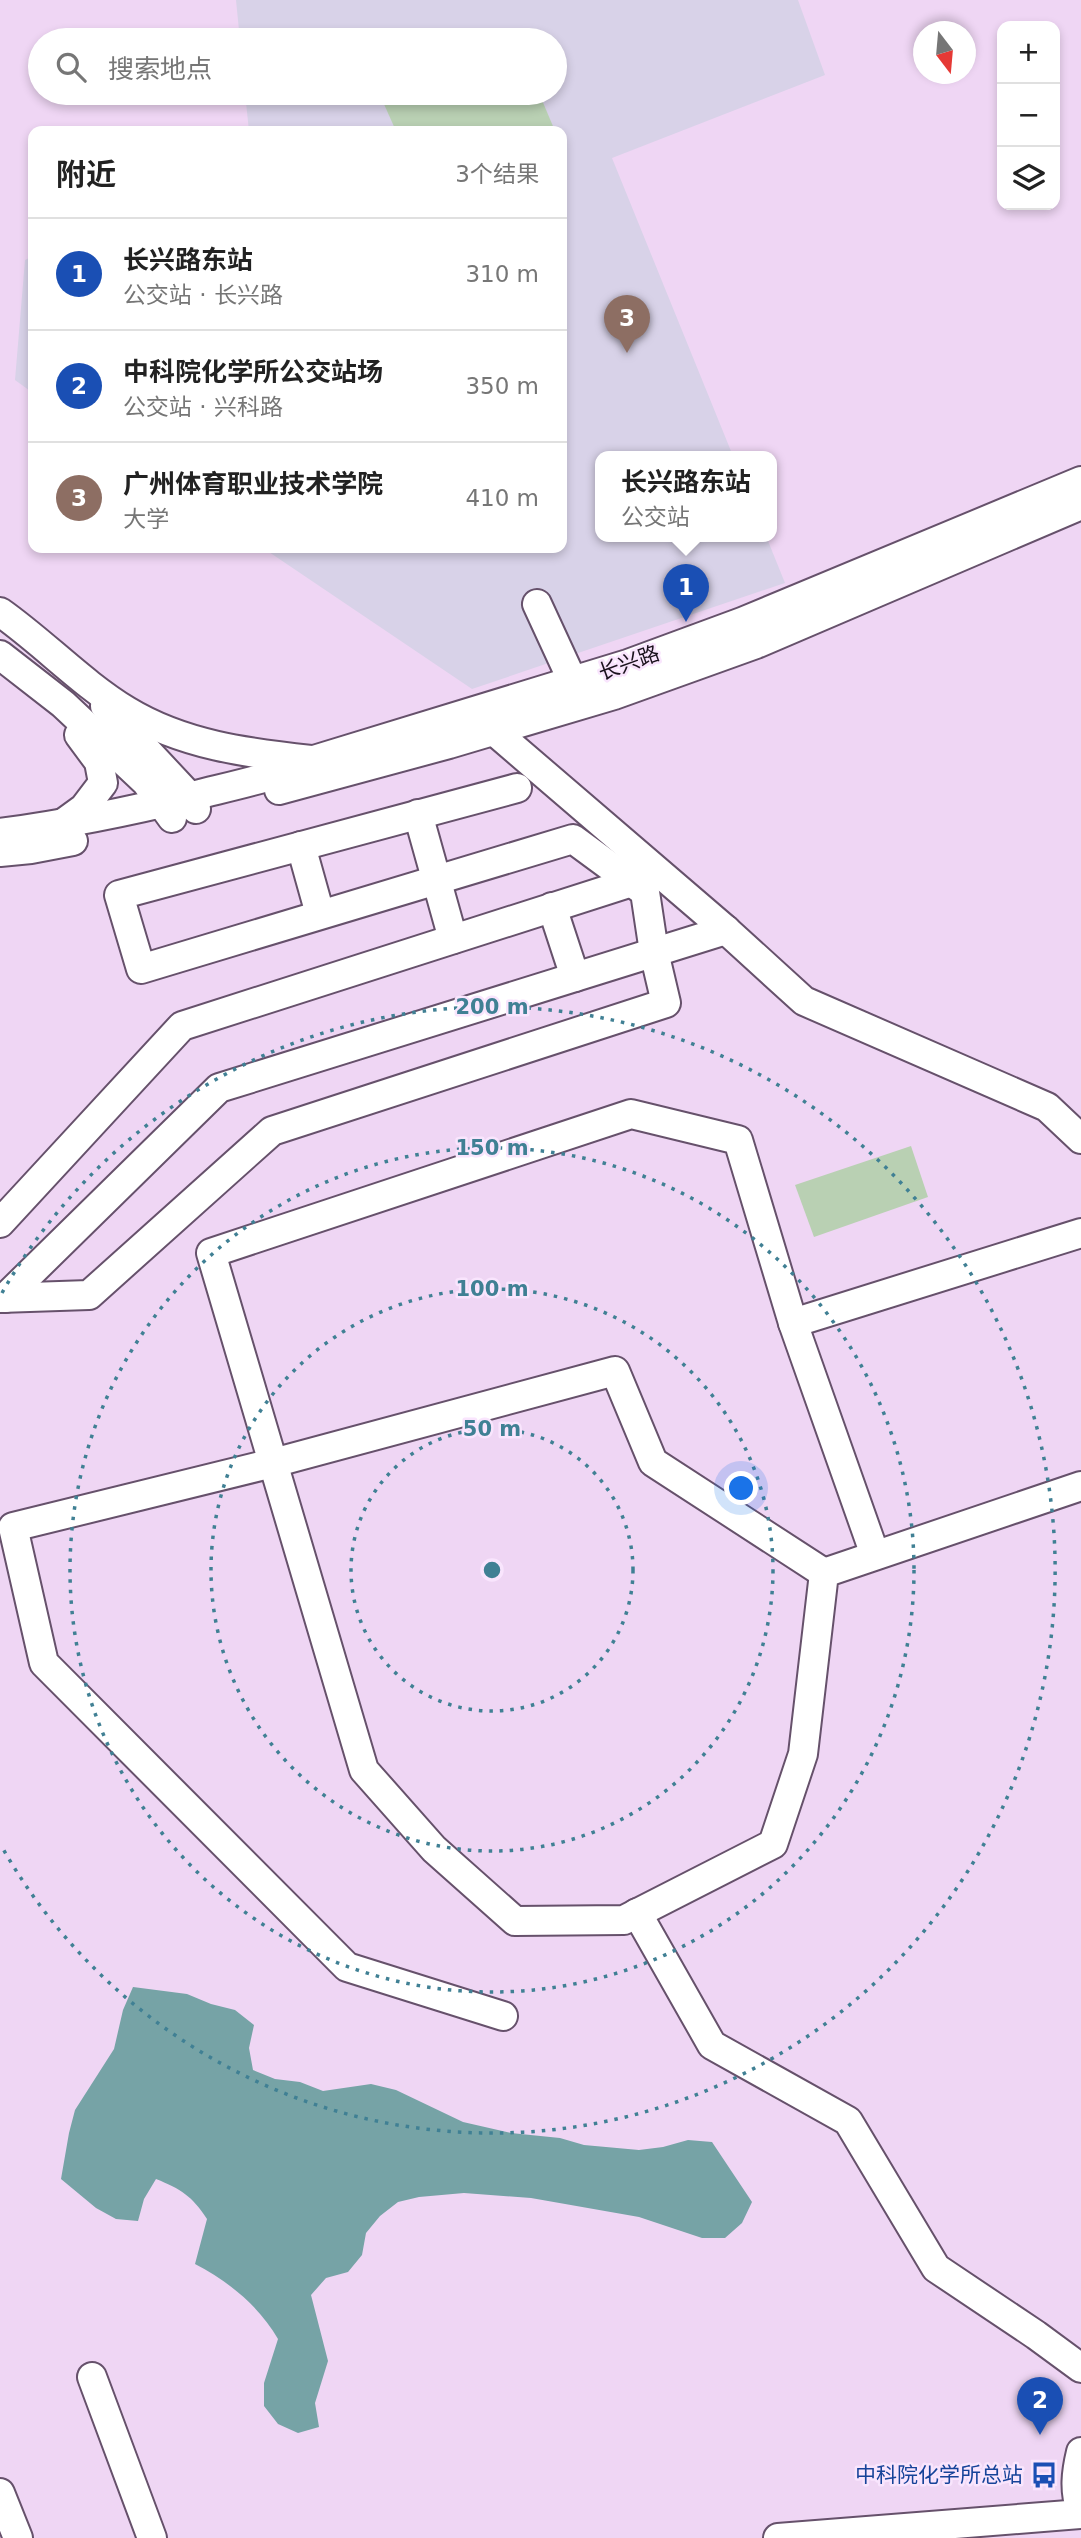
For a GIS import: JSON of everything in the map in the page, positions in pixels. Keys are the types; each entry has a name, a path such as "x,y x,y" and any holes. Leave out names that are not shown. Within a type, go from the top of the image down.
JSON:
{"street":[{"name":"长兴路","path":"180,808 322,779 488,720 573,682 742,622 1081,481"},
{"name":"长兴路","path":"180,808 314,760 488,720 614,695 756,644 1081,505"},
{"path":"537,604 573,682"},
{"path":"0,612 127,711 182,738 234,750 314,760"},
{"path":"0,655 63,704 146,782 180,808"},
{"path":"75,673 137,743 180,808"},
{"path":"61,825 84,808 103,783 99,762 83,742 63,704"},
{"path":"488,720 804,1001 1047,1107 1081,1139"},
{"path":"2,1298 89,1295 272,1131 666,1003 654,952 645,892 573,839 141,969 120,895 517,788"},
{"path":"0,833 180,808"},
{"path":"0,852 31,849 180,808"},
{"path":"418,814 453,939"},
{"path":"301,846 320,915"},
{"path":"0,1223 182,1026 632,882"},
{"path":"552,907 575,977"},
{"path":"2,1298 219,1088 726,930"},
{"path":"824,1573 803,1755 773,1844 624,1920 515,1921 434,1849 364,1770 211,1253 631,1114 737,1140 793,1323 875,1556"},
{"path":"793,1323 1081,1233"},
{"path":"503,2016 347,1967 44,1663 13,1527 273,1463 615,1371 653,1462 824,1573"},
{"path":"824,1573 1081,1486"},
{"path":"637,1913 712,2045 848,2121 936,2268 1037,2335 1081,2368"},
{"path":"92,2377 152,2538"},
{"path":"778,2538 1081,2512 1076,2494 1076,2476 1081,2452"},
{"path":"0,2493 18,2538"}],"shaded area":[{"path":"236,0 798,0 825,75 612,158 731,451 595,451 595,542 768,542 785,583 472,689 270,553 567,553 567,126 248,126 246,105 567,105 567,28 239,28"},
{"path":"384,105 544,105 553,126 394,126"},
{"path":"28,258 28,389 15,380 25,260"},
{"path":"911,1146 928,1197 814,1237 795,1185"},
{"path":"133,1987 187,1994 235,2010 254,2025 249,2048 253,2070 275,2079 300,2082 323,2091 371,2084 396,2090 463,2122 511,2133 560,2138 584,2145 639,2150 688,2140 712,2142 752,2202 742,2223 725,2238 702,2238 639,2217 531,2198 464,2193 419,2197 398,2202 380,2216 366,2233 362,2255 348,2272 326,2278 311,2295 328,2361 315,2403 319,2427 298,2433 278,2424 264,2406 264,2383 278,2339 252,2305 219,2278 195,2264 207,2219 196,2204 179,2190 156,2179 144,2199 138,2221 116,2219 96,2208 61,2179 75,2110 114,2049 123,2010"}],"place":[{"name":"广州体育职业技术学院","path":"627,353"},
{"name":"长兴路东站","path":"686,622"},
{"name":"中科院化学所公交站场","path":"1040,2435"},
{"name":"中科院化学所总站","path":"1044,2475"}]}
